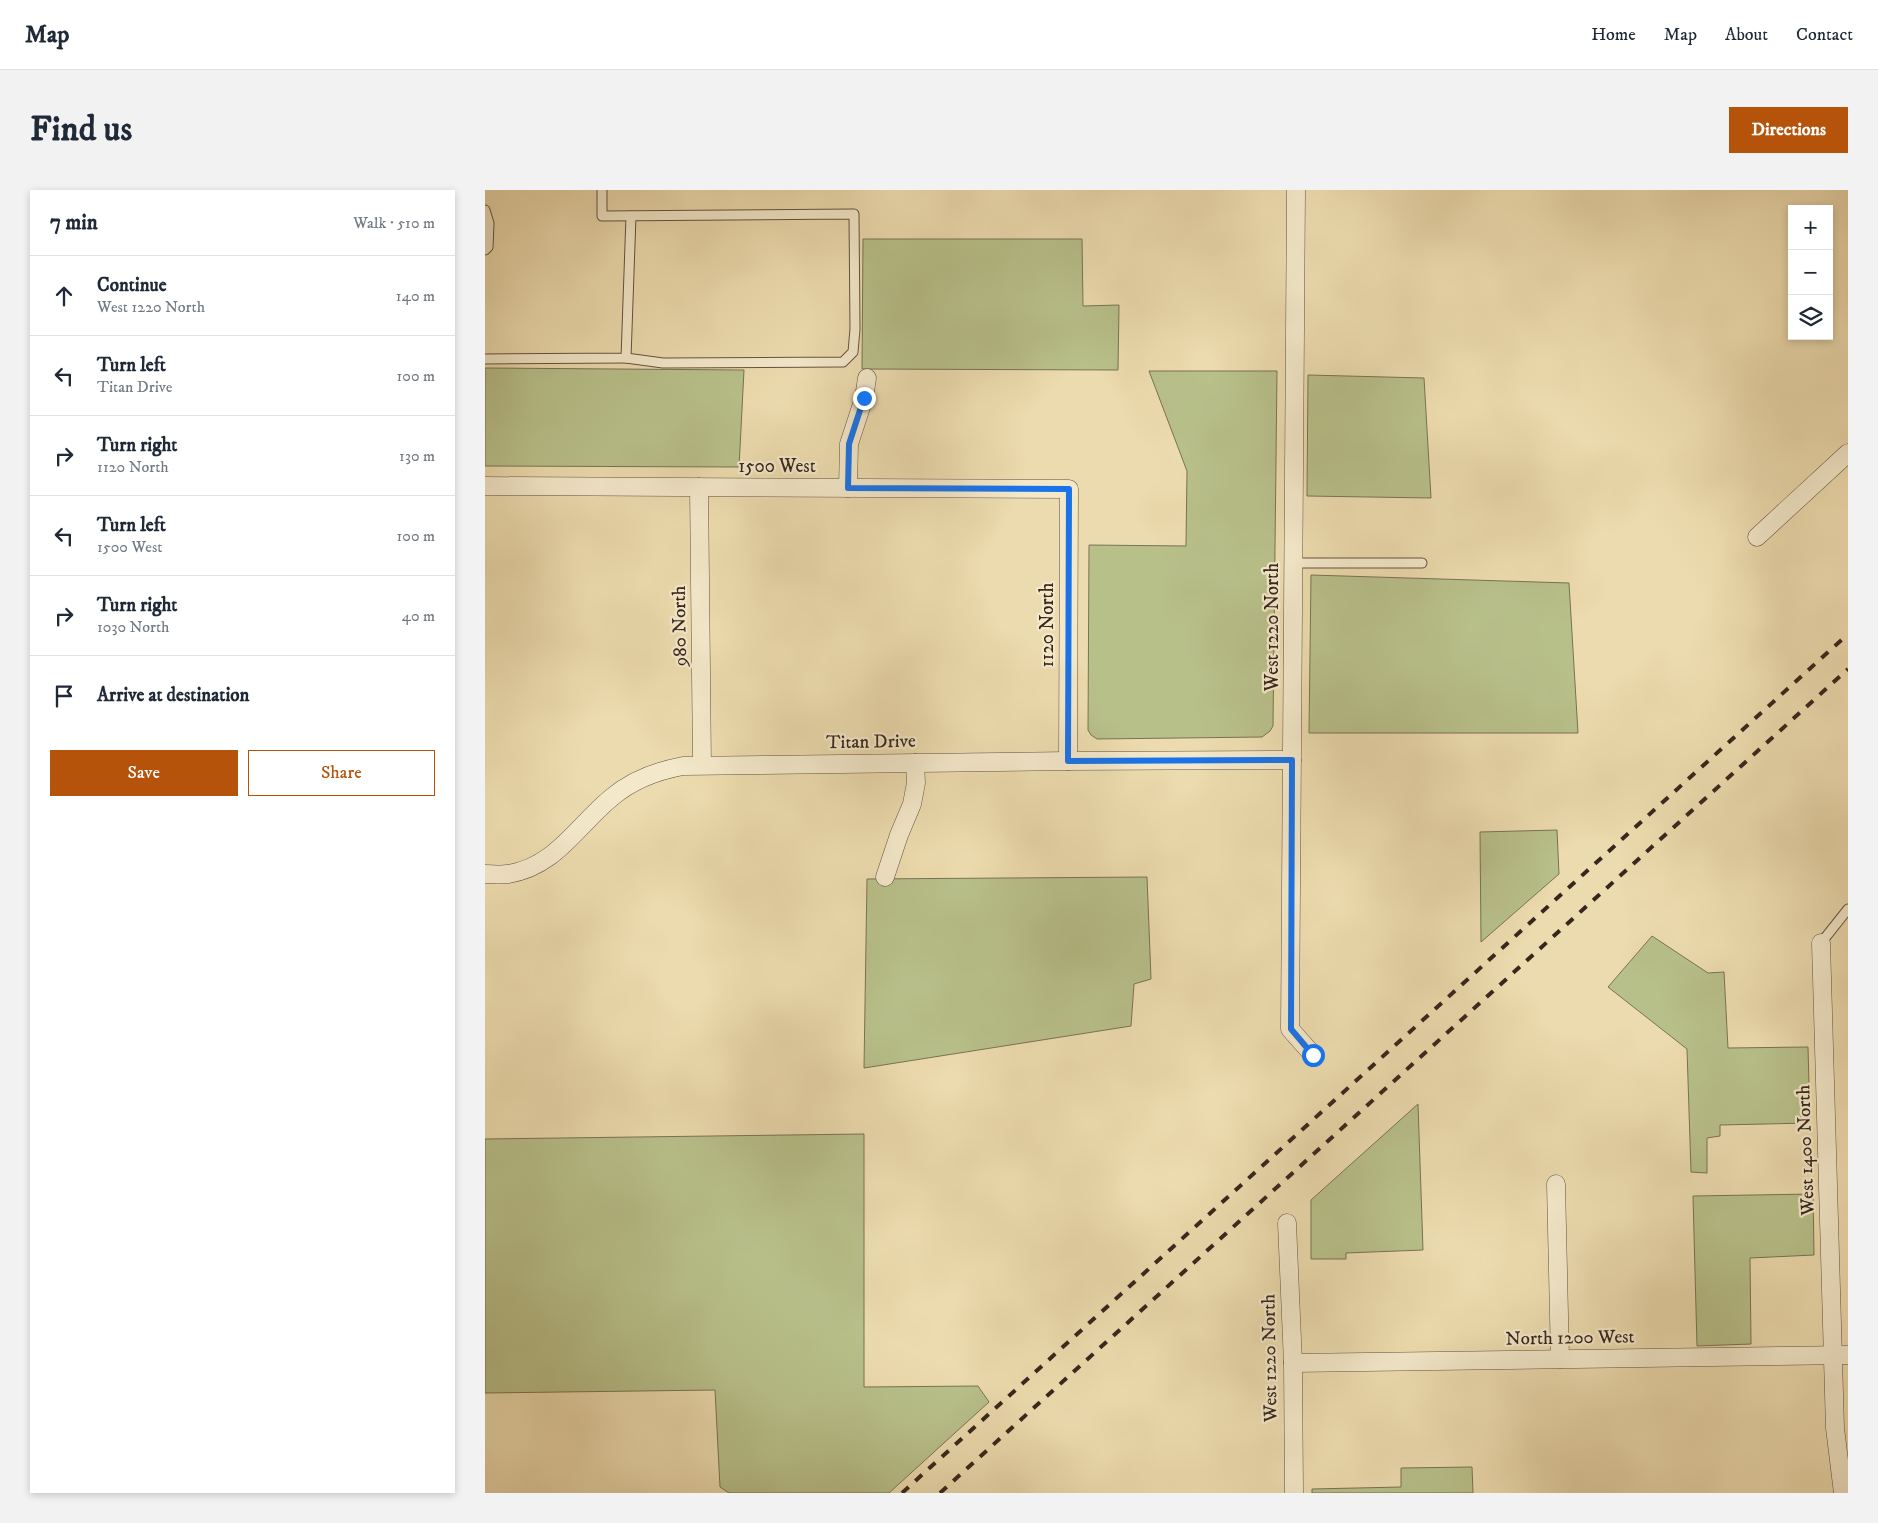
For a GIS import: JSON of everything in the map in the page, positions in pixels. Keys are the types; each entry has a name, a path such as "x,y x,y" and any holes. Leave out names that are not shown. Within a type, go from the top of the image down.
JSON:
{"street":[{"name":"West 1220 North","path":"1296,190 1291,1029 1313,1055"},
{"path":"848,488 849,444 864,398 867,378"},
{"path":"1757,537 1848,453"},
{"name":"1500 West","path":"485,486 1069,489"},
{"name":"980 North","path":"699,487 702,765"},
{"name":"1120 North","path":"1068,761 1069,489"},
{"name":"Titan Drive","path":"485,874 507,874 526,869 549,858 610,798 636,781 664,770 702,765 1292,760"},
{"path":"885,876 912,804 916,783 915,763"},
{"name":"West 1400 North","path":"1821,943 1841,1355 1835,1428 1843,1493"},
{"path":"1557,1184 1561,1359"},
{"name":"West 1220 North","path":"1287,1223 1293,1363 1294,1493"},
{"name":"North 1200 West","path":"1293,1363 1841,1355"}],"lane":[{"path":"485,359 626,358 663,363 843,362 853,352 855,329 854,214 602,216 602,190"},
{"path":"485,210 489,224 488,247 485,250"},
{"path":"626,358 631,216"},
{"path":"1293,563 1422,563"},
{"path":"1821,943 1848,909"}],"green space":[{"path":"863,239 1082,239 1083,306 1119,305 1118,370 862,369"},
{"path":"485,368 744,370 739,467 485,466"},
{"path":"1149,371 1277,371 1273,726 1262,737 1097,739 1088,730 1089,545 1186,546 1187,471"},
{"path":"1308,375 1424,378 1431,498 1307,496"},
{"path":"1311,575 1569,583 1578,733 1309,733"},
{"path":"1557,830 1559,874 1481,942 1480,832"},
{"path":"1147,877 1151,979 1134,984 1131,1026 864,1068 867,879"},
{"path":"1652,936 1708,973 1724,972 1728,1048 1808,1047 1810,1123 1720,1125 1720,1136 1707,1138 1707,1173 1691,1172 1687,1049 1608,987"},
{"path":"1418,1104 1423,1250 1346,1253 1346,1259 1311,1259 1311,1200"},
{"path":"864,1134 864,1387 978,1386 989,1402 889,1493 729,1493 720,1487 715,1390 485,1393 485,1139"},
{"path":"1813,1194 1814,1255 1750,1258 1751,1344 1697,1346 1693,1196"},
{"path":"1472,1467 1473,1493 1312,1493 1312,1489 1401,1487 1401,1468"}],"railway":[{"path":"902,1493 1848,634"},
{"path":"940,1493 1848,669"}],"route":[{"path":"864,398 849,444 848,488 1069,489 1068,761 1292,760 1291,1029 1313,1055"}]}
